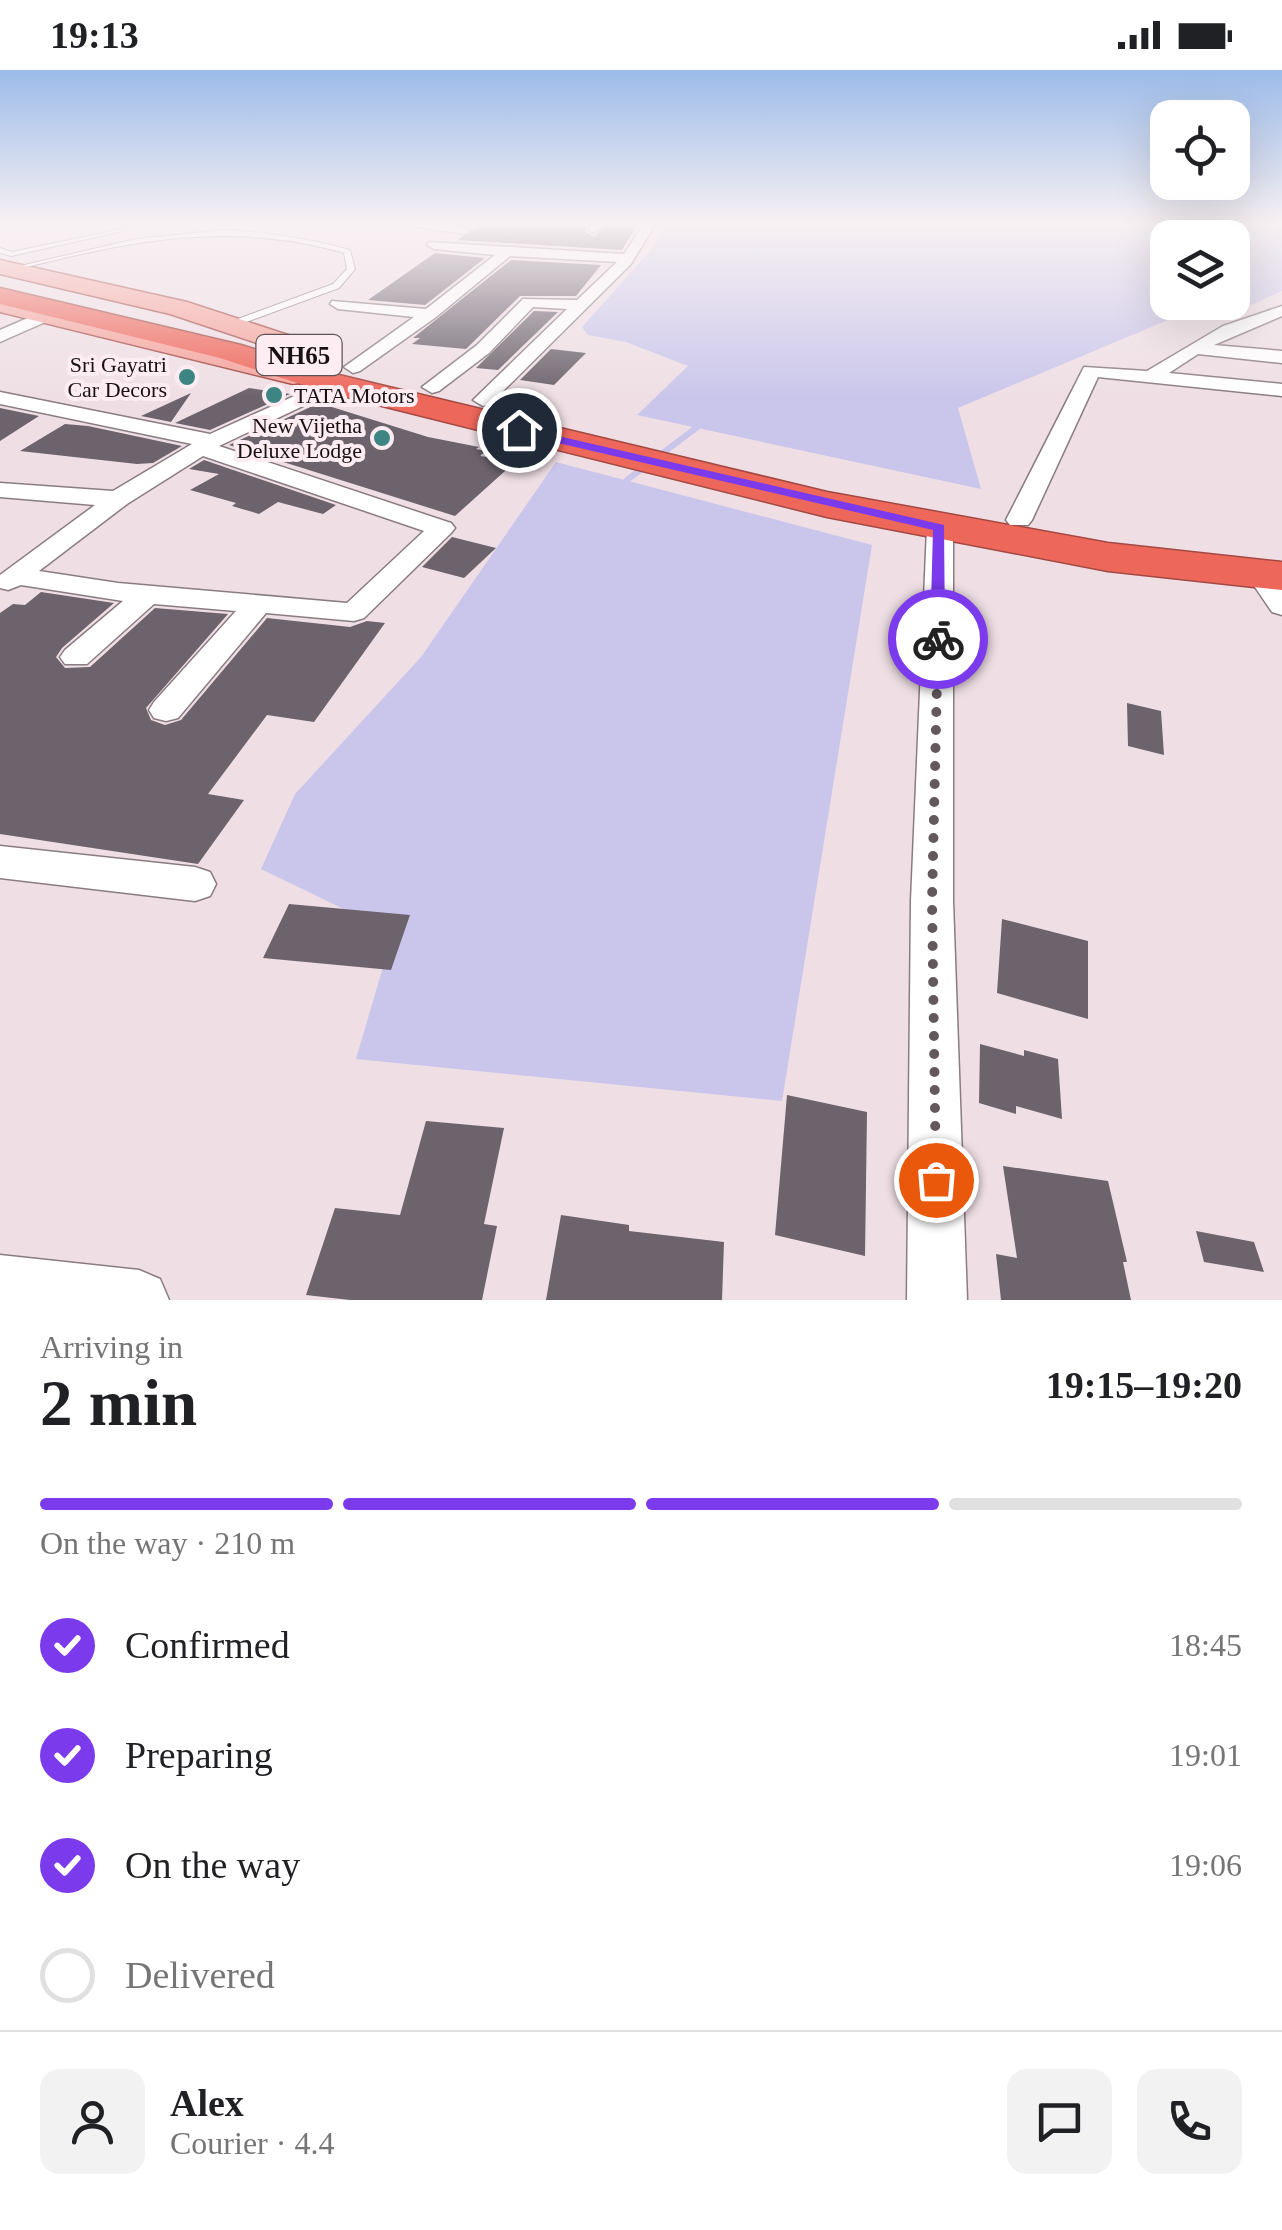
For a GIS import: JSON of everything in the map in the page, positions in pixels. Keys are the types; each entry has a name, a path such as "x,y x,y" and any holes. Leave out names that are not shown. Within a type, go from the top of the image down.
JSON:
{"highway":[{"name":"NH65","path":"29,282 230,351 343,376 432,388 483,400 597,440"},
{"name":"NH65","path":"36,282 306,356 366,389 699,462 1019,520 1277,577"},
{"name":"NH65","path":"699,462 940,528 1110,557 1277,577"}],"main road":[{"path":"44,282 230,324 306,356"},
{"path":"0,304 343,376"}],"street":[{"path":"7,582 118,499 207,445 343,376 469,282"},
{"path":"432,388 484,349 545,282"},
{"path":"483,400 605,282"},
{"path":"540,288 583,305"},
{"path":"338,304 430,314"},
{"path":"1150,377 1254,317 1282,311"},
{"path":"0,337 44,316"},
{"path":"1195,348 1282,357"},
{"path":"1019,520 1091,371 1282,390"},
{"path":"0,398 207,445 442,528 354,612 7,582"},
{"path":"0,490 118,499"},
{"path":"937,1300 932,901 940,528"},
{"path":"76,657 148,594"},
{"path":"166,710 260,602"},
{"path":"0,862 194,884"},
{"path":"0,1284 139,1300"}],"lane":[{"path":"230,324 339,282"}],"shaded area":[{"path":"622,282 1150,282 1150,320 1168,320 958,408 981,489 637,415 688,366 626,342 588,335 582,327"},
{"path":"1250,282 1282,282 1282,291 1251,305"},
{"path":"556,462 872,545 782,1101 356,1059 393,933 261,869 295,794 421,657"}],"building":[{"path":"393,282 454,282 425,305 368,300"},
{"path":"483,282 587,282 576,296 520,296 466,349 412,344 420,338 413,338"},
{"path":"534,311 558,312 498,370 476,368"},
{"path":"551,349 586,353 554,385 520,380"},
{"path":"249,388 290,394 210,430 175,423"},
{"path":"191,393 171,422 141,416"},
{"path":"319,403 428,437 479,447 476,449 486,451 480,456 516,461 455,516 229,445"},
{"path":"0,408 39,416 0,441"},
{"path":"65,424 182,446 153,463 137,464 20,451"},
{"path":"204,460 336,505 323,514 278,502 259,514 232,506 236,503 190,490 219,474 189,469"},
{"path":"452,537 496,548 464,578 422,567"},
{"path":"41,592 114,603 62,648 56,657 65,668 90,667 155,608 228,614 146,708 151,720 165,725 181,720 267,618 350,627 367,621 385,623 314,722 267,715 208,794 244,800 198,864 0,834 0,613 13,604 25,605"},
{"path":"1127,703 1161,711 1164,755 1128,746"},
{"path":"289,904 410,915 391,970 263,958"},
{"path":"1002,919 1088,941 1088,1019 997,993"},
{"path":"980,1044 1024,1056 1024,1050 1058,1059 1062,1119 1016,1106 1016,1114 979,1103"},
{"path":"787,1095 867,1112 865,1256 775,1235"},
{"path":"426,1121 504,1128 484,1224 497,1226 482,1300 350,1300 306,1295 335,1208 400,1215"},
{"path":"1003,1166 1108,1181 1127,1262 1123,1262 1131,1300 1001,1300 996,1254 1017,1258"},
{"path":"561,1215 629,1225 629,1231 724,1242 722,1300 546,1300"},
{"path":"1196,1231 1254,1242 1264,1272 1204,1262"}],"waterway":[{"path":"627,480 704,422"}],"way so far":[{"path":"936,1180 932,901 938,639"}],"place":[{"name":"Sri Gayatri Car Decors","path":"187,377"},
{"name":"TATA Motors","path":"274,395"},
{"name":"New Vijetha Deluxe Lodge","path":"382,438"}],"route":[{"path":"519,430 940,528 938,639"}]}
